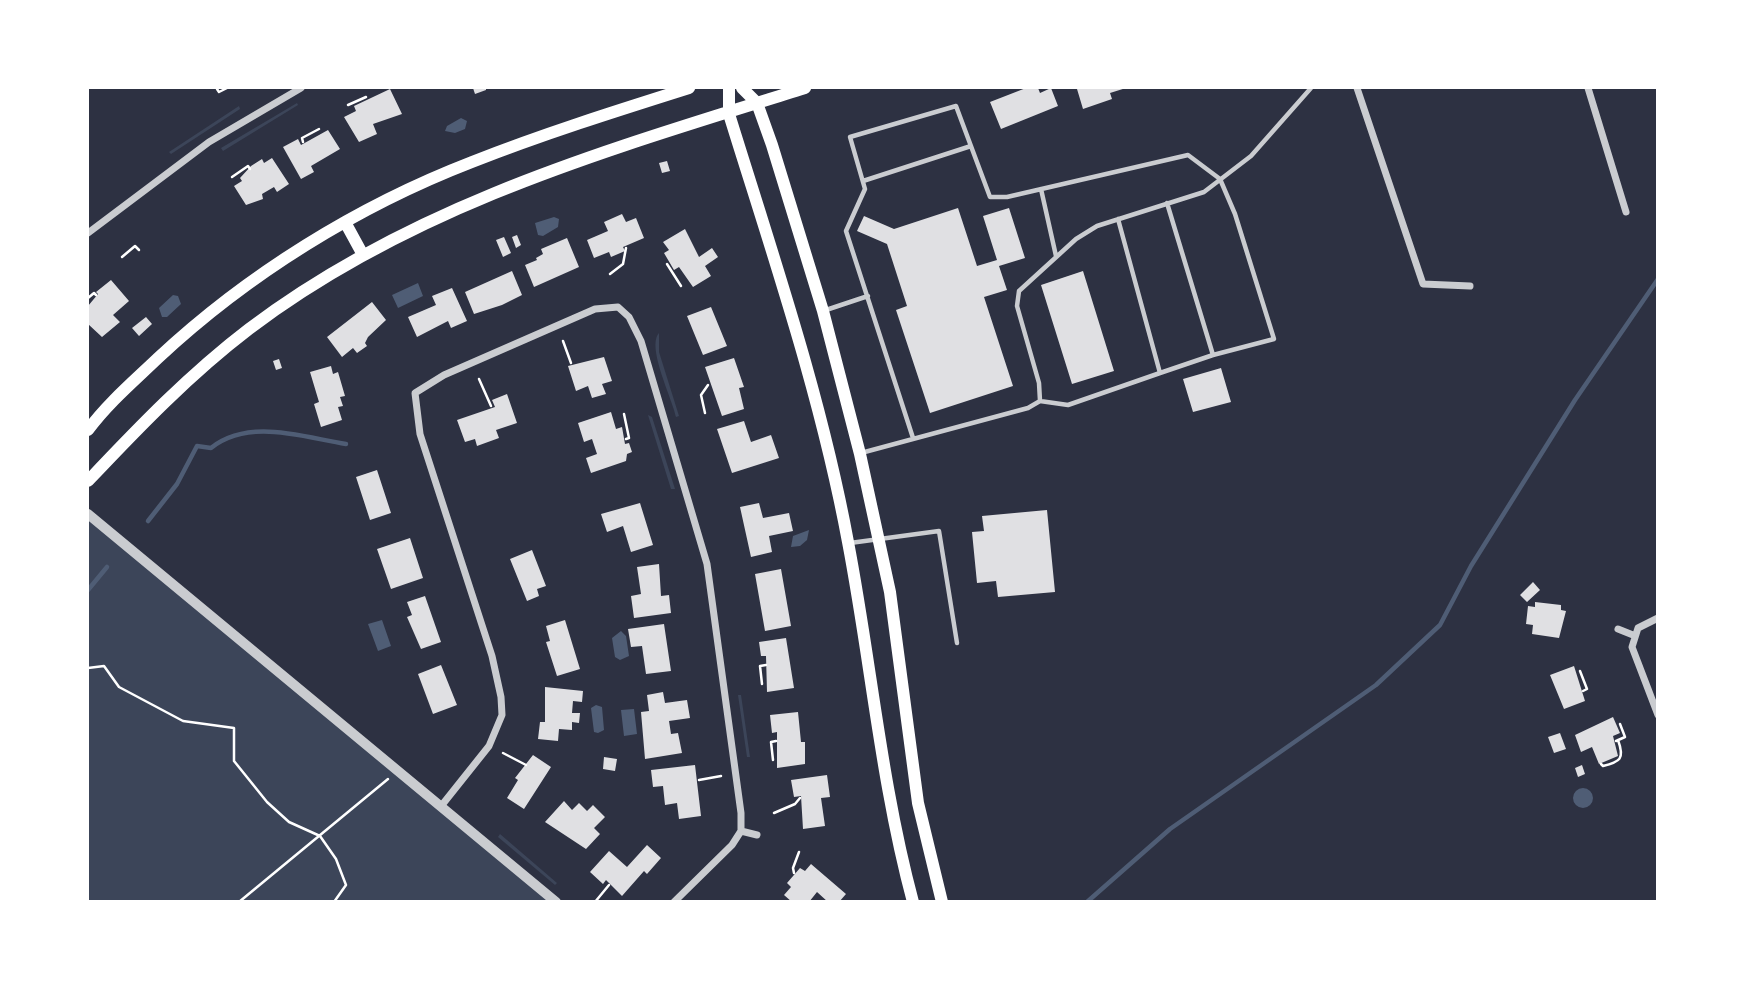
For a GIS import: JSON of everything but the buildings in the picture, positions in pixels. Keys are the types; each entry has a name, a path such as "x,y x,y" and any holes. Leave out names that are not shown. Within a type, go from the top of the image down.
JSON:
{"main road":[{"path":"88,430 103,410 182,336 257,279 345,222 471,162 689,88"},
{"path":"729,88 729,114 798,339 830,456 849,543 887,793 913,901"},
{"path":"742,88 757,103 823,311 860,454 890,592 912,770 942,901"},
{"path":"88,481 204,365 299,294 415,226 487,194 566,165 805,88"},
{"path":"345,222 363,255"}],"street":[{"path":"88,233 209,142 301,88"},
{"path":"1357,88 1423,284 1470,286"},
{"path":"1588,88 1626,212"},
{"path":"442,805 489,746 502,715 501,696 495,665 420,434 415,393 444,375 595,309 610,306 625,311 641,341 707,564 736,765 741,831 732,845 674,901"},
{"path":"88,514 556,901"},
{"path":"1657,618 1643,623 1633,635 1637,663 1657,715"},
{"path":"1618,629 1633,635"},
{"path":"741,831 757,835"}],"lane":[{"path":"1040,401 1039,383 1017,306 1019,291 1056,257 1097,226 1204,192 1251,156 1311,88"},
{"path":"860,454 1028,408 1040,401 1068,405 1213,355 1274,338 1235,214 1220,179 1188,155 1041,189 990,197 956,106 850,137 865,189 846,231 913,438"},
{"path":"863,181 971,146"},
{"path":"1041,189 1056,257"},
{"path":"1167,203 1213,355"},
{"path":"1118,219 1160,373"},
{"path":"823,311 868,296"},
{"path":"849,543 939,531 957,643"}],"path":[{"path":"217,89 219,92 227,88"},
{"path":"348,105 366,97"},
{"path":"303,142 302,138 319,129"},
{"path":"232,177 248,166 250,169"},
{"path":"122,257 135,246 139,250"},
{"path":"610,274 623,264 626,248"},
{"path":"667,264 681,286"},
{"path":"88,298 94,293 96,295"},
{"path":"563,341 571,363"},
{"path":"478,379 491,406"},
{"path":"705,413 701,395 708,385"},
{"path":"624,414 629,438 626,439"},
{"path":"762,684 760,666 766,665"},
{"path":"88,668 104,666 119,687 184,721 234,728 234,761 267,802 289,822 320,836 336,859 346,885 334,901"},
{"path":"1580,671 1587,689 1583,691"},
{"path":"1601,764 1614,765 1621,760 1622,752 1617,740 1625,737 1620,724"},
{"path":"773,760 771,742 776,741"},
{"path":"503,753 526,765"},
{"path":"699,780 721,776"},
{"path":"239,901 389,778"},
{"path":"774,813 795,804 800,798"},
{"path":"794,873 793,867 799,852"},
{"path":"595,901 609,885"}],"shaded area":[{"path":"297,103 298,105 223,151 221,148"},
{"path":"239,106 240,109 171,154 169,152"},
{"path":"461,118 467,121 465,129 455,133 445,131 447,126"},
{"path":"554,217 559,219 558,227 543,236 538,235 535,223"},
{"path":"418,283 423,296 398,308 392,295"},
{"path":"173,295 178,296 181,304 167,317 162,317 159,308"},
{"path":"659,333 659,352 679,416 676,417 658,361 656,340"},
{"path":"648,415 652,417 675,489 671,489"},
{"path":"88,512 553,901 88,901"},
{"path":"809,530 807,540 800,546 791,547 793,536"},
{"path":"382,620 391,646 378,651 368,624"},
{"path":"621,631 626,636 629,656 620,660 615,657 612,638"},
{"path":"738,695 741,695 750,757 747,757"},
{"path":"596,705 602,707 604,730 598,733 594,732 591,708"},
{"path":"634,709 637,734 624,736 621,710"},
{"path":"1583,788 1590,791 1593,798 1590,805 1583,808 1576,805 1573,798 1576,791"},
{"path":"500,834 557,883 555,885 498,837"}],"waterway":[{"path":"1087,902 1170,829 1376,685 1440,625 1471,566 1575,400 1658,279"},
{"path":"148,521 177,484 197,446 211,448 226,439 259,432 294,434 346,444"},
{"path":"88,590 107,567"}]}
